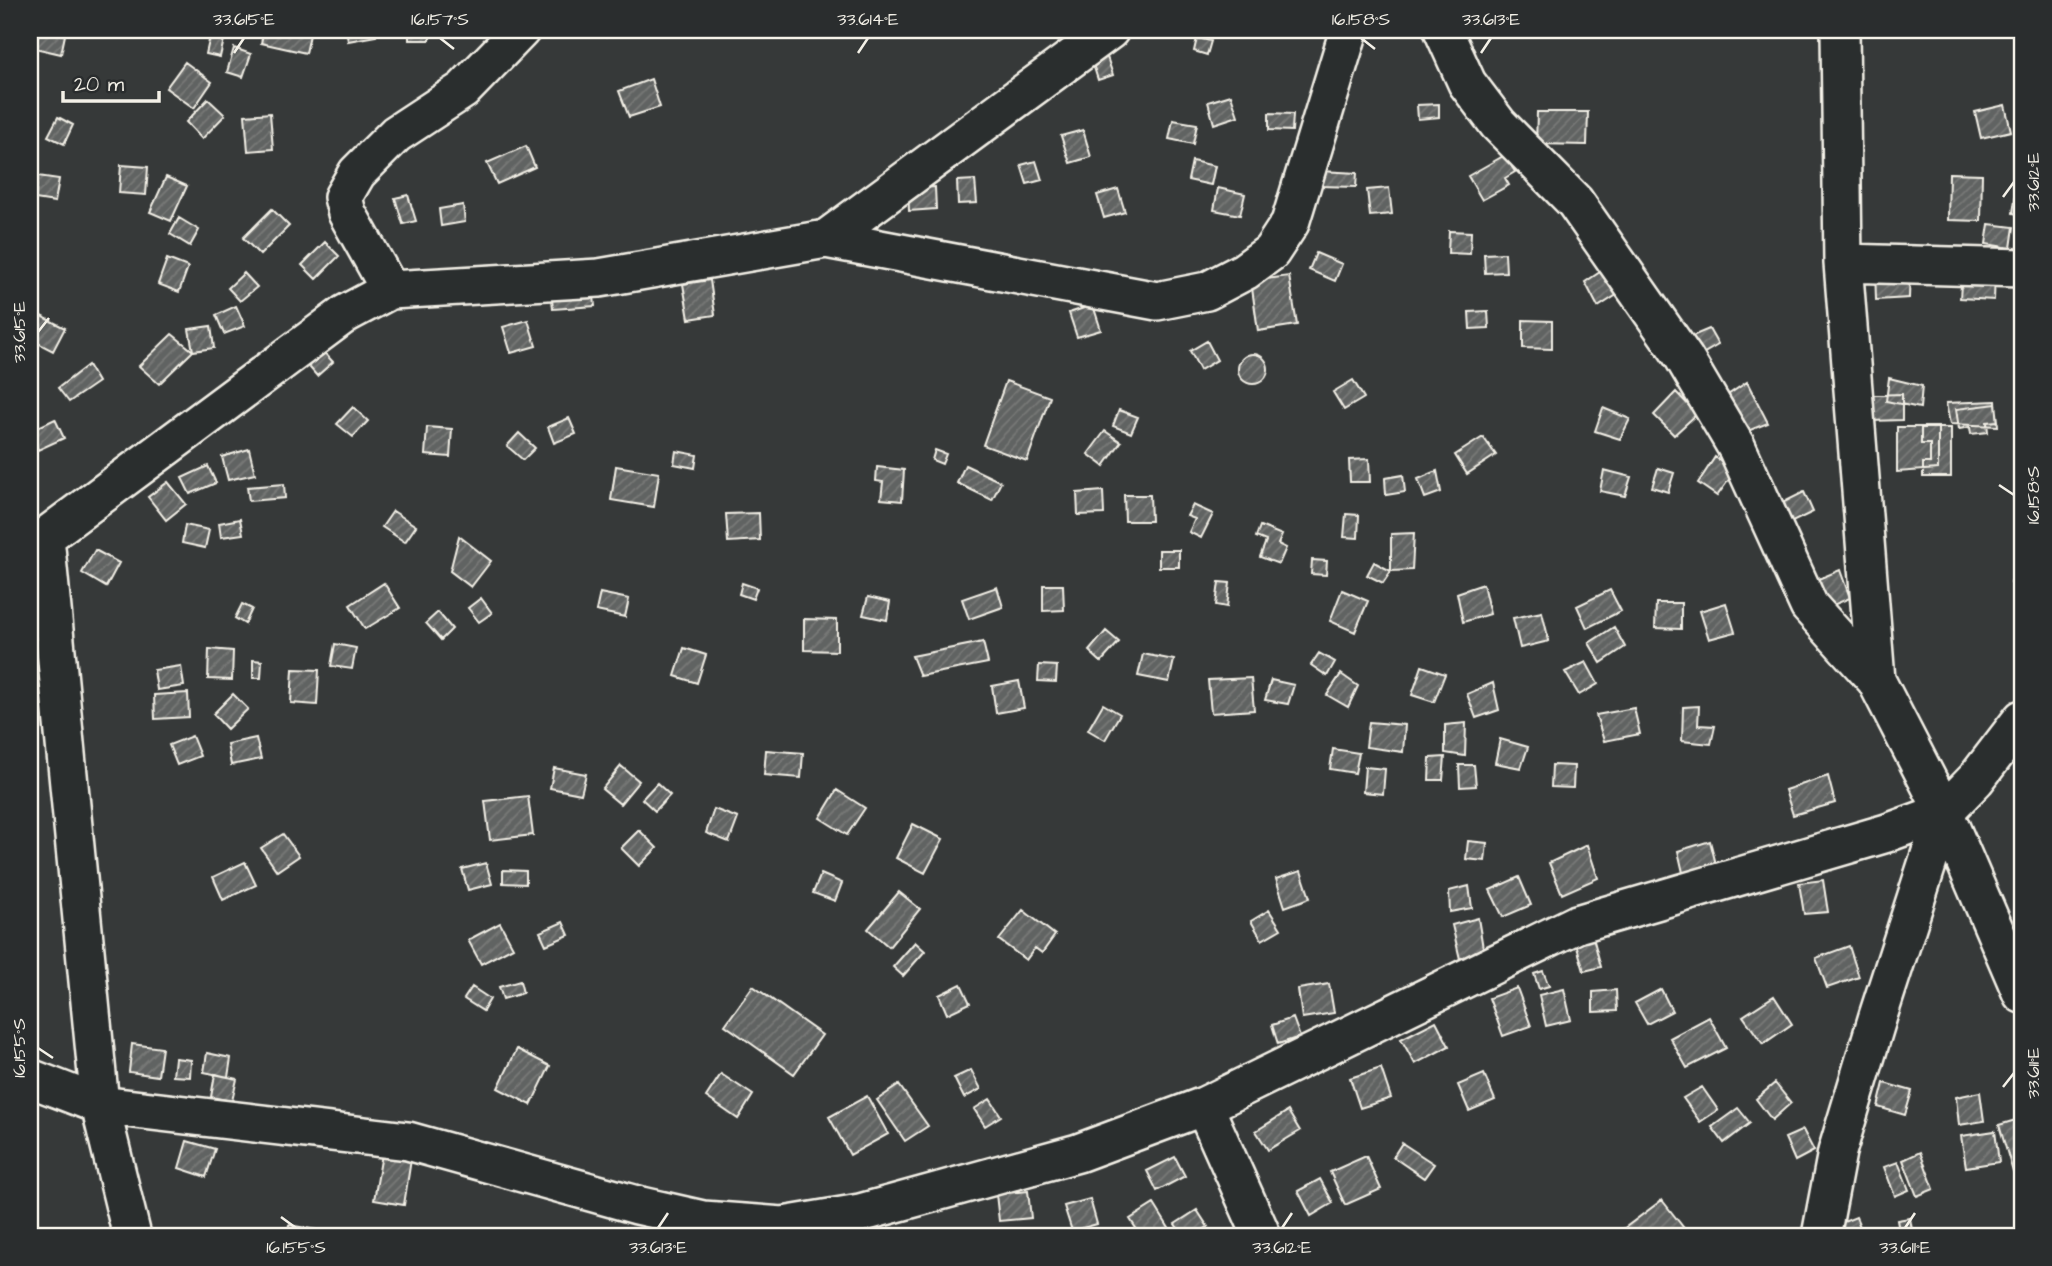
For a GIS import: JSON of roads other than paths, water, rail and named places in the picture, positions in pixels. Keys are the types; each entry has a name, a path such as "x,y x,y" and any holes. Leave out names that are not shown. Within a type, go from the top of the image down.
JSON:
{"street":[{"path":"390,290 347,213 343,197 357,173 396,134 463,90 521,30"},
{"path":"826,239 1110,30"},
{"path":"132,1236 100,1105 37,545 345,314 390,290 599,278 826,239 1157,301 1207,291 1245,271 1271,252 1290,223 1349,30"},
{"path":"1443,30 1467,83 1498,124 1574,202 1684,358 1737,447 1809,606 1876,680 1944,813 2022,994"},
{"path":"1840,30 1843,263 1876,680"},
{"path":"1843,263 2022,268"},
{"path":"1821,1236 1837,1152 1944,813 1976,779 2022,719"},
{"path":"30,1078 100,1105 408,1141 637,1205 700,1228 783,1226 860,1213 1077,1153 1204,1106 1577,924 1886,833 1944,813"},
{"path":"1204,1106 1262,1236"}]}
